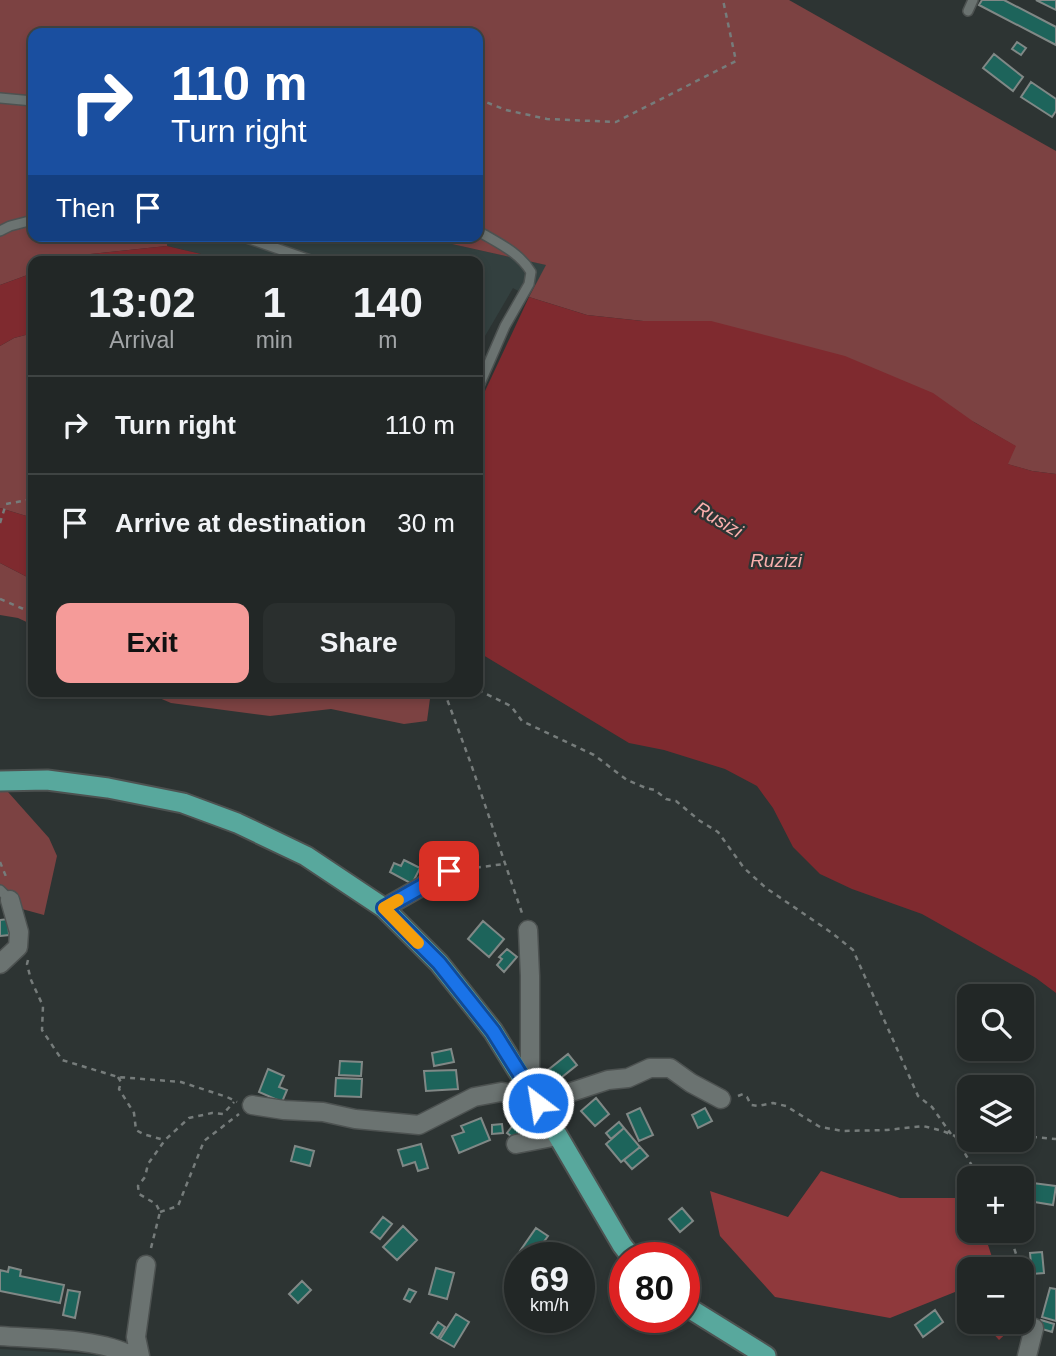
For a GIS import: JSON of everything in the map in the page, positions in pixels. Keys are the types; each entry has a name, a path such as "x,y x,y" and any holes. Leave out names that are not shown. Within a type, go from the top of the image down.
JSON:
{"highway":[{"path":"0,781 47,780 108,788 183,803 237,823 306,856 384,908 439,963 493,1031 620,1242"},
{"path":"700,1315 766,1356"}],"street":[{"path":"384,908 449,871"},
{"path":"0,964 18,947 19,932 5,895"},
{"path":"528,930 534,1097"},
{"path":"243,1103 419,1125 474,1097 501,1091 534,1097 628,1077 650,1068 670,1068 721,1099"},
{"path":"516,1144 558,1136"},
{"path":"140,1356 136,1337 146,1265"},
{"path":"1027,1356 1032,1334"},
{"path":"0,1336 96,1344 132,1356"}],"lane":[{"path":"968,11 974,0"},
{"path":"0,98 28,101"},
{"path":"0,231 28,221"},
{"path":"483,234 525,262 531,272 529,284 505,326 483,377"},
{"path":"258,242 299,256"}],"path":[{"path":"483,102 547,119 616,122 736,61 723,0"},
{"path":"0,523 6,504 28,500"},
{"path":"0,599 28,611"},
{"path":"483,692 511,706 522,721 594,755 627,780 655,790 666,799 676,801 718,832 744,868 766,888 853,950 918,1096 932,1107 951,1134"},
{"path":"446,697 528,930"},
{"path":"0,862 8,881"},
{"path":"449,871 505,864"},
{"path":"29,953 27,964 43,1006 42,1030 62,1060 118,1077 181,1082 243,1103"},
{"path":"118,1077 121,1082 119,1089 134,1113 136,1130 165,1140"},
{"path":"721,1099 743,1094 751,1105 773,1103 786,1106 820,1127 844,1131 923,1126 955,1136 972,1166"},
{"path":"146,1265 160,1212 156,1204 139,1194 138,1186 145,1177 148,1164 165,1140 189,1118 212,1113 223,1114 243,1103"},
{"path":"160,1212 178,1206 204,1141 243,1103"},
{"path":"1034,1137 1056,1139"}],"shaded area":[{"path":"0,0 789,0 1056,151 1056,474 1007,464 1015,446 974,422 643,321 587,315 529,297 546,265 443,242 483,242 483,28 28,28 28,242 167,242 167,246 78,256 28,256 28,275 0,285"},
{"path":"167,242 443,242 547,265 529,297 513,288 483,339 483,256 210,256 167,246"},
{"path":"28,334 28,516 0,508 0,346"},
{"path":"0,563 28,577 28,623 0,615"},
{"path":"157,697 430,697 427,721 404,724 331,709 270,716 171,703"},
{"path":"0,783 49,838 57,856 44,915 0,903"},
{"path":"821,1171 900,1198 957,1198 957,1243 987,1243 992,1257 957,1257 957,1294 955,1292 890,1318 775,1297 720,1236 710,1191 788,1217"},
{"path":"994,1334 1005,1334 999,1340"},
{"path":"0,1349 116,1356 0,1356"}],"water":[{"path":"167,246 210,256 78,256"},
{"path":"28,275 28,334 0,346 0,285"},
{"name":"Ruzizi","path":"529,297 587,315 643,321 711,321 845,356 933,393 974,422 1016,446 1008,464 1056,474 1056,993 1036,978 922,914 852,889 820,874 793,847 773,808 757,786 725,769 664,750 629,743 483,655 483,395"},
{"path":"0,508 28,516 28,577 0,563"}],"building":[{"path":"982,0 1004,0 1056,27 1056,45 979,5"},
{"path":"1036,0 1056,0 1056,10"},
{"path":"1017,42 1026,48 1021,55 1012,49"},
{"path":"994,54 1023,77 1013,91 983,68"},
{"path":"1031,82 1056,99 1056,111 1052,117 1021,97"},
{"path":"404,860 420,868 412,884 390,872 394,863 401,866"},
{"path":"8,919 9,935 0,936 0,920"},
{"path":"483,921 504,939 489,957 468,939"},
{"path":"507,949 517,957 504,972 497,965 502,959 499,957"},
{"path":"451,1049 454,1062 434,1066 432,1053"},
{"path":"568,1054 577,1065 557,1081 548,1070"},
{"path":"340,1061 362,1062 361,1076 339,1075"},
{"path":"268,1069 284,1076 279,1087 287,1090 282,1102 259,1092"},
{"path":"456,1070 458,1089 426,1091 424,1071"},
{"path":"336,1078 362,1079 361,1097 335,1096"},
{"path":"596,1098 609,1114 595,1126 581,1111"},
{"path":"640,1108 653,1135 639,1141 627,1114"},
{"path":"705,1108 712,1121 698,1128 692,1115"},
{"path":"481,1118 490,1140 459,1153 452,1136 464,1132 461,1126"},
{"path":"619,1122 624,1128 611,1139 606,1133"},
{"path":"502,1124 503,1133 492,1134 492,1125"},
{"path":"513,1125 524,1133 518,1141 507,1133"},
{"path":"624,1128 640,1147 621,1162 606,1144"},
{"path":"421,1144 428,1168 418,1171 415,1162 403,1166 398,1150"},
{"path":"295,1146 314,1151 310,1166 291,1161"},
{"path":"640,1147 648,1156 632,1169 624,1160"},
{"path":"1034,1183 1056,1186 1053,1205 1034,1202"},
{"path":"682,1208 693,1221 680,1232 669,1219"},
{"path":"383,1217 392,1224 380,1239 371,1232"},
{"path":"403,1226 417,1240 397,1260 383,1247"},
{"path":"536,1228 548,1236 544,1242 526,1242"},
{"path":"1042,1252 1044,1273 1034,1274 1034,1257 1030,1257 1030,1253"},
{"path":"9,1267 21,1270 20,1276 64,1285 60,1303 0,1291 0,1270 8,1272"},
{"path":"436,1268 454,1273 447,1299 429,1294"},
{"path":"302,1281 311,1290 298,1303 289,1294"},
{"path":"1050,1288 1056,1289 1056,1321 1042,1317"},
{"path":"409,1289 416,1292 410,1302 404,1299"},
{"path":"68,1290 80,1292 75,1318 63,1315"},
{"path":"935,1310 943,1322 923,1337 915,1325"},
{"path":"456,1314 469,1322 454,1347 440,1339"},
{"path":"1041,1320 1054,1324 1052,1332 1039,1328"},
{"path":"438,1322 445,1327 438,1338 431,1333"}],"slow traffic":[{"path":"398,900 384,908 418,943"}],"route":[{"path":"449,871 384,908 439,963 493,1031 538,1103"}],"water label":[{"name":"Rusizi","path":"719,519"}]}
